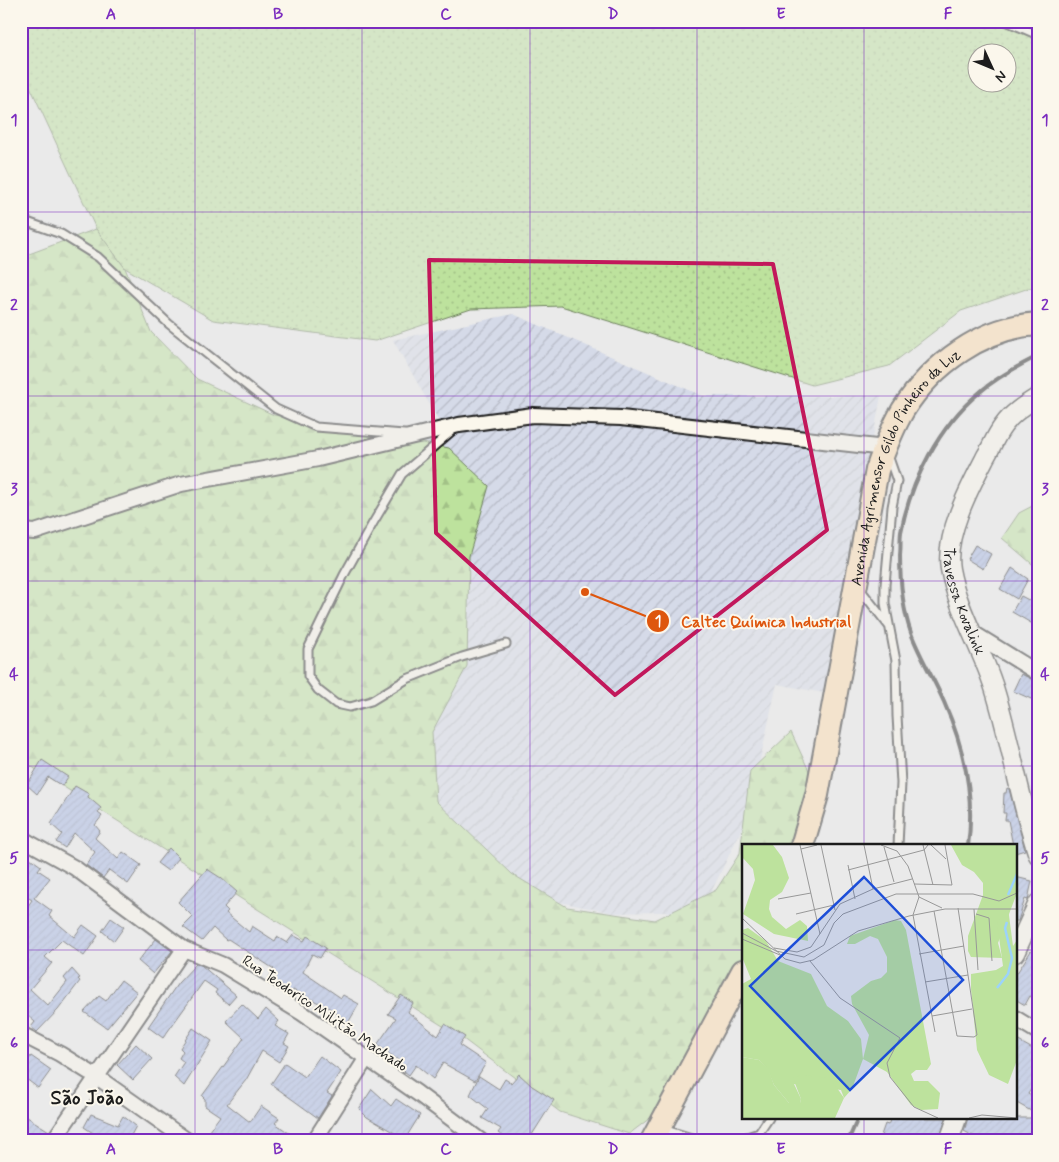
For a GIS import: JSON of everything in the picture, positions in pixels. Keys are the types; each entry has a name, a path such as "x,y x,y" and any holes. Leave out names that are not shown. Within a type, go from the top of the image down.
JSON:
{"main road":[{"name":"Avenida Agrimensor Gildo Pinheiro da Luz","path":"803,844 817,795 877,470 885,448 902,411 925,381 959,352 984,337 1005,329 1038,324"},
{"path":"656,1134 742,973"}],"street":[{"name":"Travessa Kovalink","path":"1038,397 1017,410 1003,426 969,488 957,520 952,542 950,568 959,602 974,633 996,693 1038,855"},
{"path":"21,531 35,532 181,484 318,459 459,425 533,415 621,418 885,448"},
{"path":"974,633 1038,672"},
{"name":"Rua Teodorico Militão Machado","path":"21,838 75,868 184,949 223,965 302,1013 417,1093 481,1141"},
{"path":"1016,951 1038,903"},
{"path":"53,1141 184,949"},
{"path":"1016,1019 1038,1032"},
{"path":"21,1034 60,1054 97,1077 188,1141"},
{"path":"314,1141 366,1059"},
{"path":"949,1141 956,1120"}],"lane":[{"path":"1006,21 1038,34"},
{"path":"21,224 30,223 61,234 98,257 169,324 276,409 316,427 417,435"},
{"path":"459,425 402,474 344,575 308,649 308,676 318,690 336,704 350,708 371,701 406,679 462,657 506,644"},
{"path":"885,448 897,481 892,507 885,603 892,630 896,661 901,783 898,844"},
{"path":"856,583 892,630"},
{"path":"734,1141 758,1133 767,1120"},
{"path":"656,1134 701,1141"}],"highlighted area":[{"path":"429,260 773,264 827,530 615,695 436,533"}],"shaded area":[{"path":"513,314 703,396 881,396 824,693 777,684 747,818 702,911 614,913 519,894 414,811 218,485 447,435 393,340"}],"green space":[{"path":"21,21 1038,21 1038,285 961,311 889,366 812,385 561,306 471,309 375,341 213,320 125,268 96,229 21,67"},
{"path":"96,229 125,268 151,332 197,379 274,415 449,448 489,486 469,556 467,666 432,732 436,801 512,874 567,907 655,920 716,890 740,853 750,771 791,732 817,788 801,844 742,844 742,962 666,1106 629,1134 560,1112 462,1038 21,760 21,257"},
{"path":"1038,503 1038,569 1002,538 1019,513"}],"building":[{"path":"975,545 991,554 983,569 967,559"},
{"path":"1012,568 1028,579 1017,599 1000,589"},
{"path":"1021,596 1038,605 1038,627 1012,612"},
{"path":"1021,674 1038,682 1038,702 1013,691"},
{"path":"42,760 68,777 62,786 48,777 37,794 27,785"},
{"path":"75,786 89,794 88,797 101,808 98,813 102,816 95,825 100,831 95,838 118,859 123,852 141,865 128,884 109,870 103,878 86,865 95,852 74,833 65,848 56,842 62,834 51,824"},
{"path":"1007,788 1009,789 1025,850 1016,853 1016,844 1013,844 1008,820 1005,820 1006,813 1003,813 1004,793 1006,793"},
{"path":"169,848 179,858 168,871 157,863"},
{"path":"30,858 41,866 38,870 50,878 34,898 52,911 49,916 74,937 83,925 98,936 84,956 62,940 45,957 52,963 30,989 48,1006 67,982 64,978 72,969 80,978 78,979 80,981 58,1010 37,1032 31,1027 35,1022 21,1010 21,916 32,900 21,893 21,871"},
{"path":"207,869 237,892 224,907 228,911 226,913 249,932 252,926 275,941 277,937 287,943 293,935 304,941 307,936 326,948 320,958 312,954 303,972 341,998 343,995 359,1004 348,1023 331,1009 293,990 292,993 269,978 274,969 228,939 226,940 213,928 202,941 183,927 193,917 178,902"},
{"path":"1016,877 1032,881 1028,900 1025,899 1018,921 1016,921"},
{"path":"111,918 124,927 114,941 102,931"},
{"path":"156,939 172,951 153,974 138,961"},
{"path":"1038,940 1038,1000 1030,996 1025,1005 1016,1000 1016,974"},
{"path":"196,964 201,965 236,995 228,1004 215,993 217,990 204,981 163,1038 148,1027 178,983"},
{"path":"121,980 137,992 107,1028 84,1012 99,996 106,1001"},
{"path":"401,995 413,1003 408,1012 438,1036 445,1024 465,1037 459,1045 486,1063 475,1081 443,1063 433,1079 416,1065 409,1075 395,1064 398,1060 377,1045 396,1018 388,1014"},
{"path":"242,1004 258,1019 266,1009 279,1021 275,1026 289,1034 284,1043 289,1046 279,1062 262,1051 246,1080 227,1104 250,1122 261,1106 279,1118 275,1123 300,1141 214,1141 206,1135 220,1116 205,1106 205,1099 202,1096 244,1038 226,1021"},
{"path":"193,1028 212,1041 184,1086 174,1077 184,1062 179,1058 183,1051 180,1048"},
{"path":"1016,1040 1038,1052 1038,1078 1028,1094 1038,1100 1038,1115 1016,1103"},
{"path":"136,1044 152,1059 133,1080 117,1065"},
{"path":"31,1056 51,1070 38,1088 21,1075 21,1070"},
{"path":"320,1056 341,1072 327,1093 332,1096 318,1118 271,1084 285,1063 305,1077"},
{"path":"519,1074 532,1086 554,1100 530,1138 526,1137 522,1141 510,1141 498,1133 501,1129 482,1118 488,1109 470,1095 479,1076 499,1089 505,1079 511,1083"},
{"path":"372,1089 391,1106 396,1099 420,1115 405,1139 367,1117 359,1109"},
{"path":"21,1113 49,1131 43,1141 21,1141"},
{"path":"91,1114 118,1125 123,1116 136,1126 128,1141 105,1141 84,1127"},
{"path":"1038,1118 1038,1136 1034,1141 982,1141 964,1131 967,1120"},
{"path":"890,1120 945,1120 939,1141 879,1141 885,1124 888,1125"}],"railway":[{"path":"968,844 970,809 966,772 951,719 908,623 901,585 901,532 912,493 920,474 929,455 952,421 965,406 993,381 1038,356"},
{"path":"848,1141 857,1120"}],"place":[{"name":"Caltec Química Industrial","path":"585,592"}],"district":[{"name":"São João","path":"87,1097"}]}
